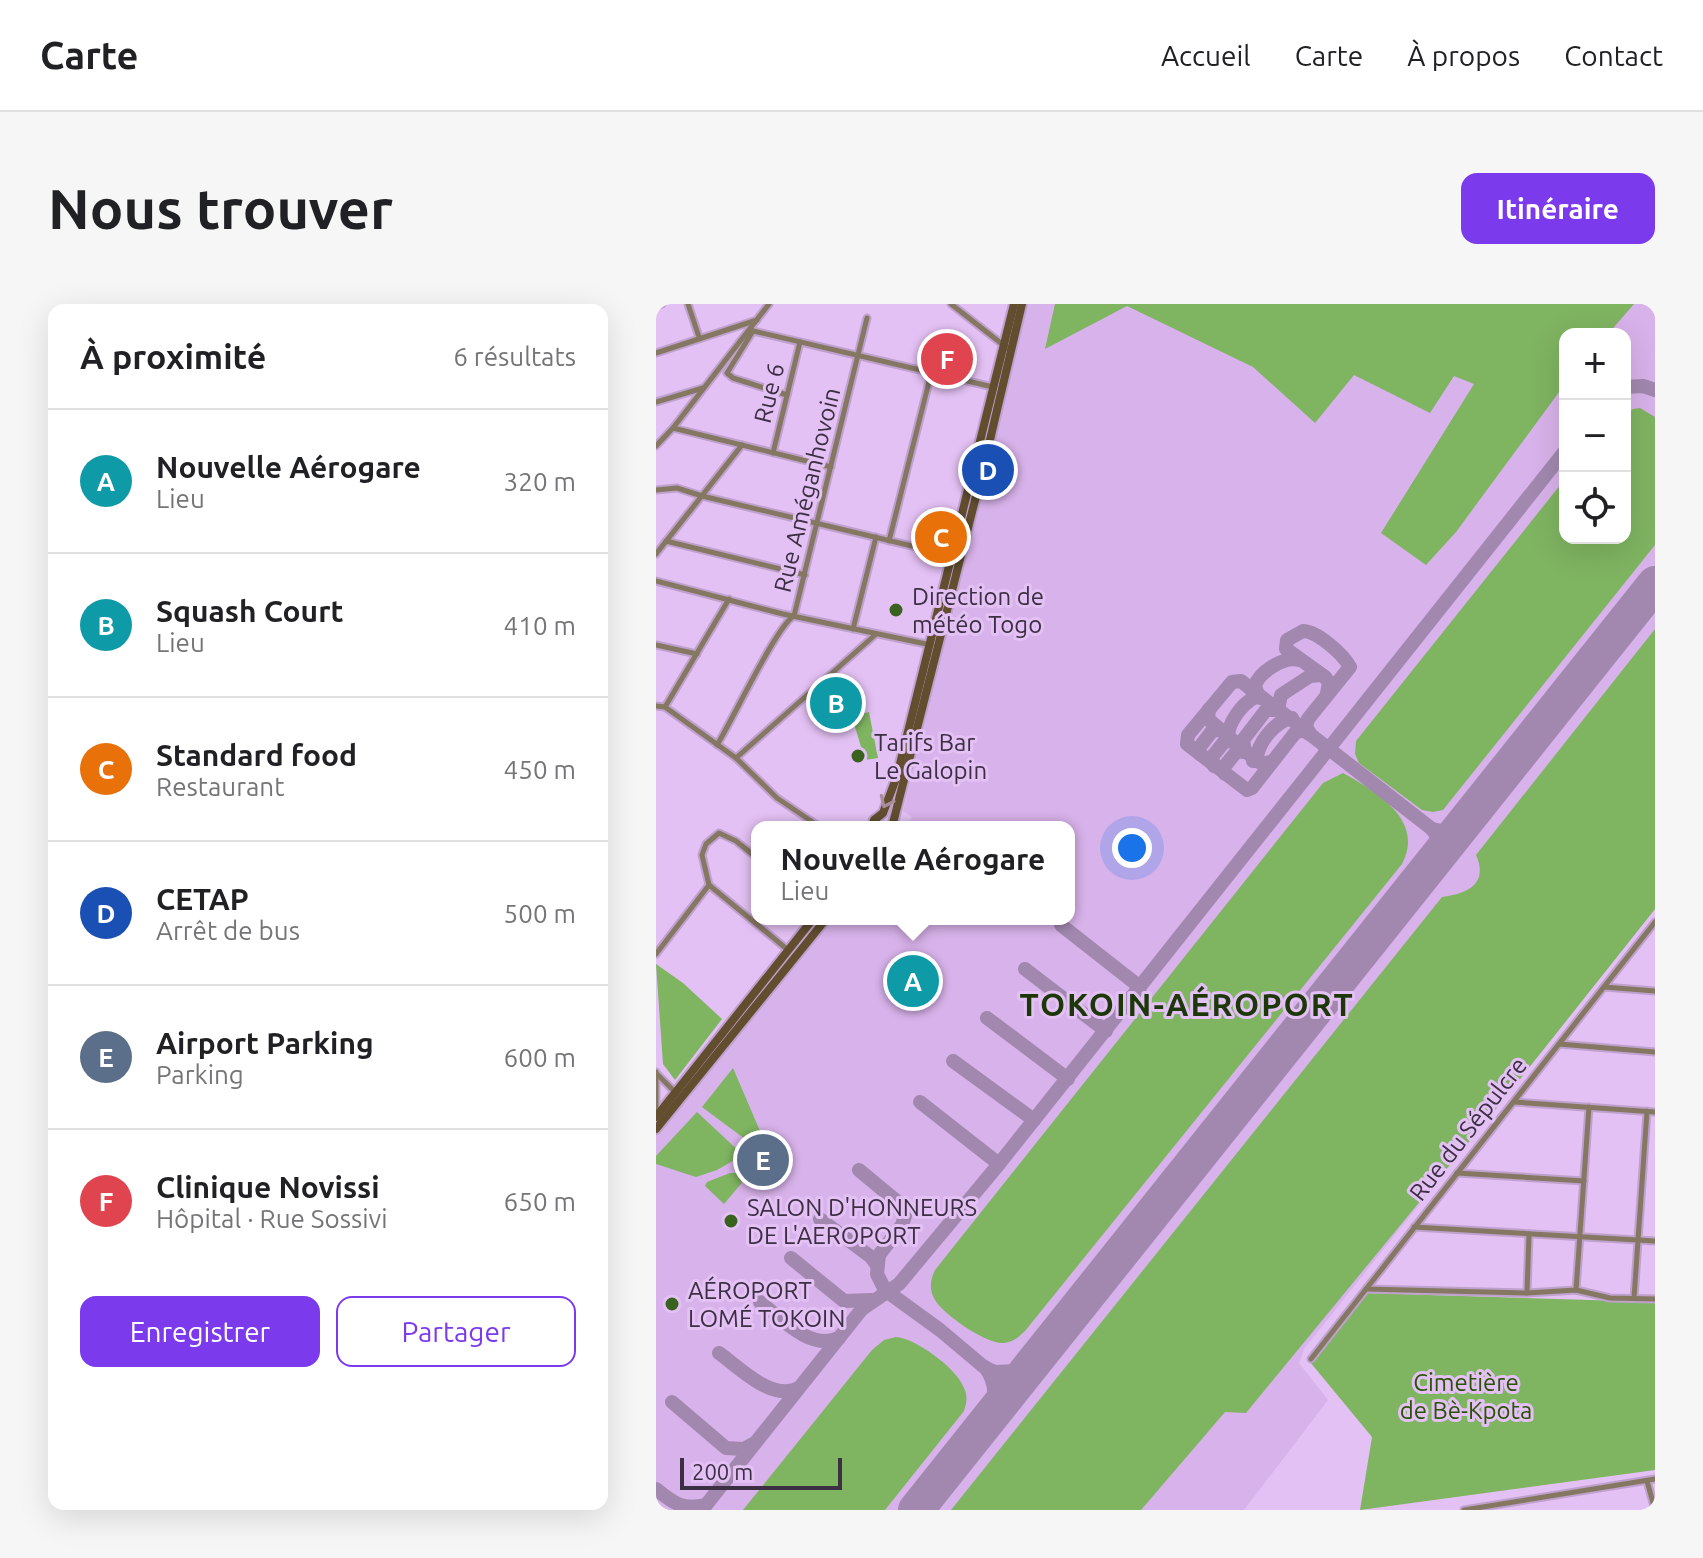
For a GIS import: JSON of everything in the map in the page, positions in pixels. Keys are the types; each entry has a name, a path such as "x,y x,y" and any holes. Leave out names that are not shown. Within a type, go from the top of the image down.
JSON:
{"main road":[{"path":"893,821 1007,350 1014,304"},
{"path":"989,424 994,388 1022,304"},
{"path":"874,821 883,813 897,776 956,556"},
{"path":"656,1115 808,925"},
{"path":"656,1129 821,925"}],"street":[{"path":"656,306 662,304"},
{"path":"688,304 699,337"},
{"path":"769,304 727,373 733,378 787,395"},
{"path":"951,304 1007,350"},
{"name":"Rue Améganhovoin","path":"717,745 774,640 794,616 867,318"},
{"path":"656,353 757,320"},
{"path":"751,330 994,388"},
{"path":"656,446 751,330"},
{"name":"Rue 6","path":"773,453 800,342"},
{"path":"889,541 931,374"},
{"path":"656,402 704,388"},
{"path":"673,428 831,467"},
{"path":"656,554 742,445"},
{"path":"656,490 677,488 956,556"},
{"path":"853,629 876,537"},
{"path":"666,541 805,575"},
{"path":"656,581 794,616 931,645"},
{"path":"665,707 729,599"},
{"path":"736,758 875,634"},
{"path":"656,645 697,654"},
{"path":"656,706 665,707 736,758 769,791 812,821"},
{"path":"751,854 725,834 714,836 702,855 709,885 751,919"},
{"path":"656,954 709,885"},
{"name":"Rue du Sépulcre","path":"1311,1359 1655,922"},
{"path":"758,925 789,950"},
{"path":"1603,987 1655,991"},
{"path":"1558,1044 1655,1052"},
{"path":"656,1073 676,1092"},
{"path":"656,1073 656,1115"},
{"path":"1514,1102 1655,1112"},
{"path":"1576,1290 1589,1107"},
{"path":"1634,1298 1647,1111"},
{"path":"1456,1173 1584,1181"},
{"path":"1414,1227 1655,1241"},
{"path":"1527,1293 1529,1234"},
{"path":"1366,1289 1527,1293 1576,1290 1610,1298 1655,1299"},
{"path":"1464,1510 1655,1479"},
{"path":"1647,1481 1655,1510"}],"shaded area":[{"path":"1027,304 1655,304 1655,909 1304,1349 1299,1363 1328,1400 1244,1510 656,1510 656,1135 828,925 1075,925 1075,821 909,821 912,817 903,811"}],"green space":[{"path":"1055,304 1634,304 1613,328 1559,328 1559,392 1456,532 1426,565 1381,533 1474,384 1454,376 1430,413 1354,375 1315,423 1253,367 1127,306 1045,349"},
{"path":"1640,408 1655,417 1655,545 1443,810 1422,810 1359,763 1355,754 1356,741 1559,487 1559,544 1631,544 1633,409"},
{"path":"1655,629 1655,909 1509,1093 1246,1413 1225,1412 1141,1510 951,1510 1442,897 1467,890 1478,880 1480,873 1476,855"},
{"path":"869,712 878,758 865,760 852,717"},
{"path":"1343,773 1383,799 1402,821 1407,834 1407,848 1402,864 1025,1331 1016,1339 1004,1343 987,1339 966,1328 935,1300 931,1285 935,1270 1323,783"},
{"path":"656,964 683,983 722,1019 675,1080 663,1064"},
{"path":"733,1068 760,1131 757,1139 751,1142 702,1107"},
{"path":"697,1112 743,1155 717,1170 696,1177 656,1164 656,1156"},
{"path":"737,1173 745,1179 724,1204 705,1186 707,1182"},
{"name":"Cimetière de Bè-Kpota","path":"1366,1293 1655,1302 1655,1470 1360,1510 1372,1437 1310,1362"},
{"path":"896,1337 924,1348 944,1363 959,1379 966,1392 966,1402 964,1411 885,1510 743,1510 872,1350 884,1340"}],"taxiway":[{"path":"1631,387 1655,390"},
{"path":"702,1510 862,1309 899,1284 999,1164 1559,459"},
{"path":"1327,693 1329,683 1325,677 1286,649 1287,640 1303,631 1329,644 1350,667 1308,719 1306,727 1311,735 1303,730 1295,733 1252,788 1247,790 1187,744 1188,735 1232,682 1241,681 1294,721 1311,735 1432,829"},
{"path":"1258,695 1255,686 1267,671 1286,660 1299,660"},
{"path":"1245,752 1243,740 1266,710 1278,710 1281,695 1310,676 1322,675"},
{"path":"1228,739 1230,727 1240,709 1255,697 1262,698"},
{"path":"1209,709 1208,719 1257,761 1263,764 1270,762"},
{"path":"1253,761 1257,761 1268,734 1292,718"},
{"path":"1200,754 1199,748 1212,731 1218,730"},
{"path":"1214,766 1212,757 1224,742 1231,741"},
{"path":"1225,774 1224,767 1237,751 1245,752"},
{"path":"1435,862 1439,845 1432,829 1452,833 1461,828"},
{"path":"1061,925 1140,987"},
{"path":"1025,969 1106,1031"},
{"path":"987,1018 1068,1079"},
{"path":"953,1061 1034,1120"},
{"path":"920,1102 999,1164"},
{"path":"859,1170 900,1204 905,1216 902,1225 879,1255 877,1274 885,1290 984,1367 995,1372 1018,1371 1037,1359"},
{"path":"820,1219 871,1257 877,1265"},
{"path":"791,1258 844,1301 871,1300"},
{"path":"760,1302 807,1337 828,1341 839,1338"},
{"path":"719,1353 767,1387 778,1391 799,1388"},
{"path":"985,1367 992,1380 994,1394 987,1421"},
{"path":"672,1402 726,1448 744,1449 755,1443"},
{"path":"656,1489 679,1504 691,1507 706,1505"}],"runway":[{"path":"916,1510 1655,584"}],"place":[{"name":"Clinique Novissi","path":"947,359"},
{"name":"CETAP","path":"988,470"},
{"name":"Standard food","path":"941,537"},
{"name":"Direction de météo Togo","path":"896,610"},
{"name":"Squash Court","path":"836,703"},
{"name":"Tarifs Bar Le Galopin","path":"858,756"},
{"name":"Nouvelle Aérogare","path":"913,981"},
{"name":"Airport Parking","path":"763,1160"},
{"name":"SALON D'HONNEURS DE L'AEROPORT","path":"731,1221"},
{"name":"AÉROPORT LOMÉ TOKOIN","path":"672,1304"}],"district":[{"name":"TOKOIN-AÉROPORT","path":"1187,1004"}]}
